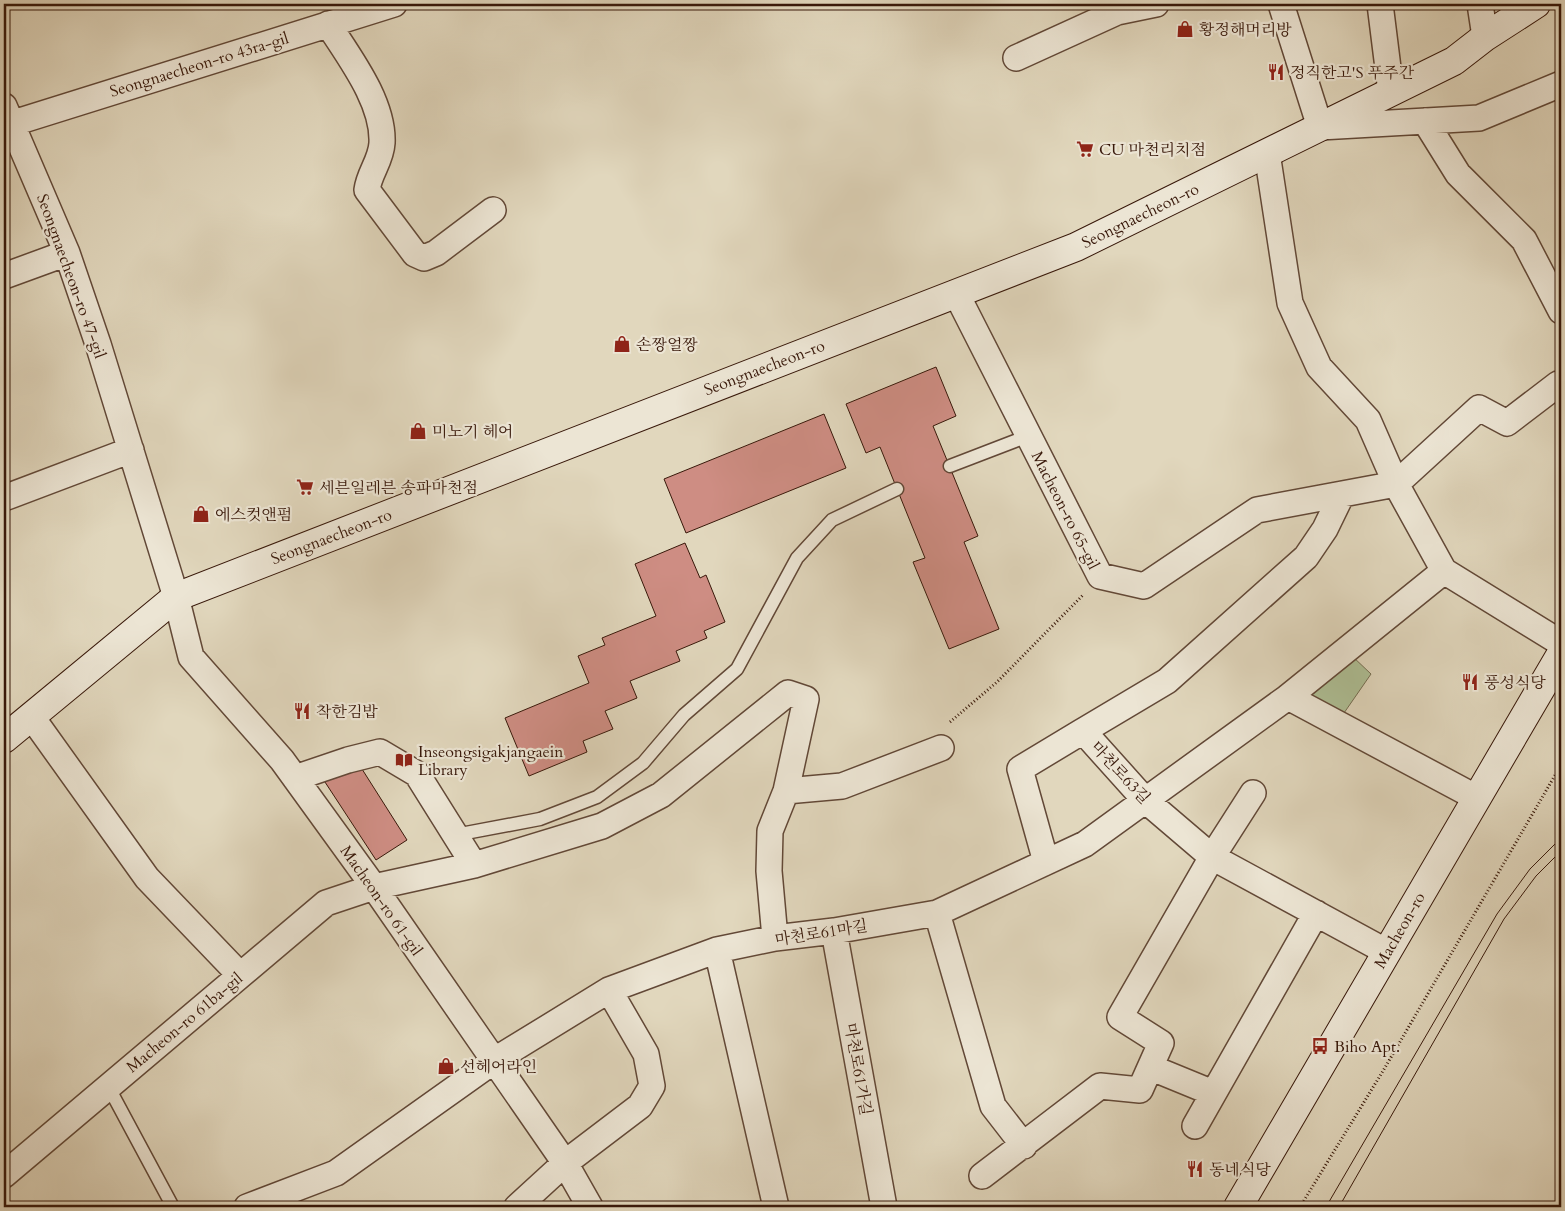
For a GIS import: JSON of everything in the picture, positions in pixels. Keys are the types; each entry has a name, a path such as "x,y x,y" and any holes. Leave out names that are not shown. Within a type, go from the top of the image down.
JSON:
{"street":[{"name":"Seongnaecheon-ro 43ra-gil","path":"6,118 394,4"},
{"path":"1016,58 1117,12 1156,4"},
{"path":"1281,4 1320,127 1479,118 1561,84"},
{"path":"1380,4 1391,92"},
{"path":"1480,4 1485,37"},
{"name":"Seongnaecheon-ro","path":"4,739 176,597 1076,247 1454,61 1485,37 1536,4"},
{"path":"328,24 359,71 381,125 382,143 380,159 368,180 368,190 415,254 424,258 436,253 493,210"},
{"name":"Seongnaecheon-ro 47-gil","path":"6,118 67,253 131,450 176,597"},
{"path":"1425,121 1458,174 1524,240 1561,311"},
{"path":"1267,153 1290,303 1320,366 1368,420 1396,484 1444,571 1561,643"},
{"path":"4,276 67,253"},
{"name":"Macheon-ro 65-gil","path":"956,293 1100,576 1144,586 1257,510 1396,484"},
{"path":"1396,484 1479,408 1506,423 1558,384 1561,386"},
{"path":"4,498 131,450"},
{"name":"마천로63길","path":"1342,494 1325,529 1299,563 1167,681 1083,731 1144,799 1212,857 1387,952"},
{"name":"마천로61마길","path":"247,1207 336,1173 495,1060 609,990 718,950 775,938 834,931 937,913 1085,844 1144,799 1288,697 1444,571"},
{"name":"Macheon-ro 61-gil","path":"176,597 190,657 282,760 495,1060 565,1163 590,1207"},
{"name":"Macheon-ro","path":"1238,1207 1561,654"},
{"name":"Macheon-ro 61ba-gil","path":"5,1168 108,1086 326,902 374,887 474,865 602,826 661,796 788,693 806,699 786,791"},
{"path":"1288,697 1477,798"},
{"path":"31,716 147,878 240,975"},
{"path":"1046,862 1020,769 1083,731"},
{"path":"775,938 769,871 770,831 786,791 842,786 944,736"},
{"path":"295,778 348,760 380,752 417,774 474,865"},
{"path":"982,1176 1024,1146 1100,1086 1140,1090 1152,1068 1161,1043 1120,1017 1212,857 1253,793"},
{"path":"937,913 992,1106 1024,1146"},
{"path":"1195,1126 1316,913"},
{"name":"마천로61가길","path":"834,931 884,1207"},
{"path":"718,950 776,1207"},
{"path":"517,1207 565,1163 640,1106 652,1086 646,1054 609,990"},
{"path":"1152,1068 1213,1093"}],"lane":[{"path":"950,466 1028,436"},
{"path":"455,835 540,819 597,797 643,763 684,715 737,669 797,558 832,520 897,489"},
{"path":"108,1086 173,1207"}],"path":[{"path":"944,736 1100,576"},
{"path":"1300,1207 1561,765"}],"green space":[{"path":"1351,655 1371,674 1344,713 1310,694"}],"building":[{"path":"936,367 956,416 933,426 978,536 964,542 999,629 949,649 913,562 925,558 880,447 866,453 846,404"},
{"path":"824,414 846,468 686,533 664,479"},
{"path":"685,543 700,578 706,575 725,622 704,631 707,638 676,651 680,661 630,681 637,698 605,711 613,729 583,741 587,752 529,776 505,718 589,683 578,656 605,645 602,638 656,616 635,564"},
{"path":"355,758 407,840 376,860 323,779"}],"tram line":[{"path":"1326,1207 1497,914 1530,869 1561,838"},
{"path":"1339,1207 1504,919 1536,876 1561,851"}],"place":[{"name":"황정해머리방","path":"1185,29"},
{"name":"정직한고'S 푸주간","path":"1276,72"},
{"name":"CU 마천리치점","path":"1085,149"},
{"name":"손짱얼짱","path":"622,344"},
{"name":"미노기 헤어","path":"418,431"},
{"name":"세븐일레븐 송파마천점","path":"305,487"},
{"name":"에스컷앤펌","path":"201,514"},
{"name":"풍성식당","path":"1470,682"},
{"name":"착한김밥","path":"302,711"},
{"name":"Inseongsigakjangaein Library","path":"404,760"},
{"name":"Biho Apt.","path":"1320,1046"},
{"name":"선헤어라인","path":"446,1066"},
{"name":"동네식당","path":"1195,1169"}]}
